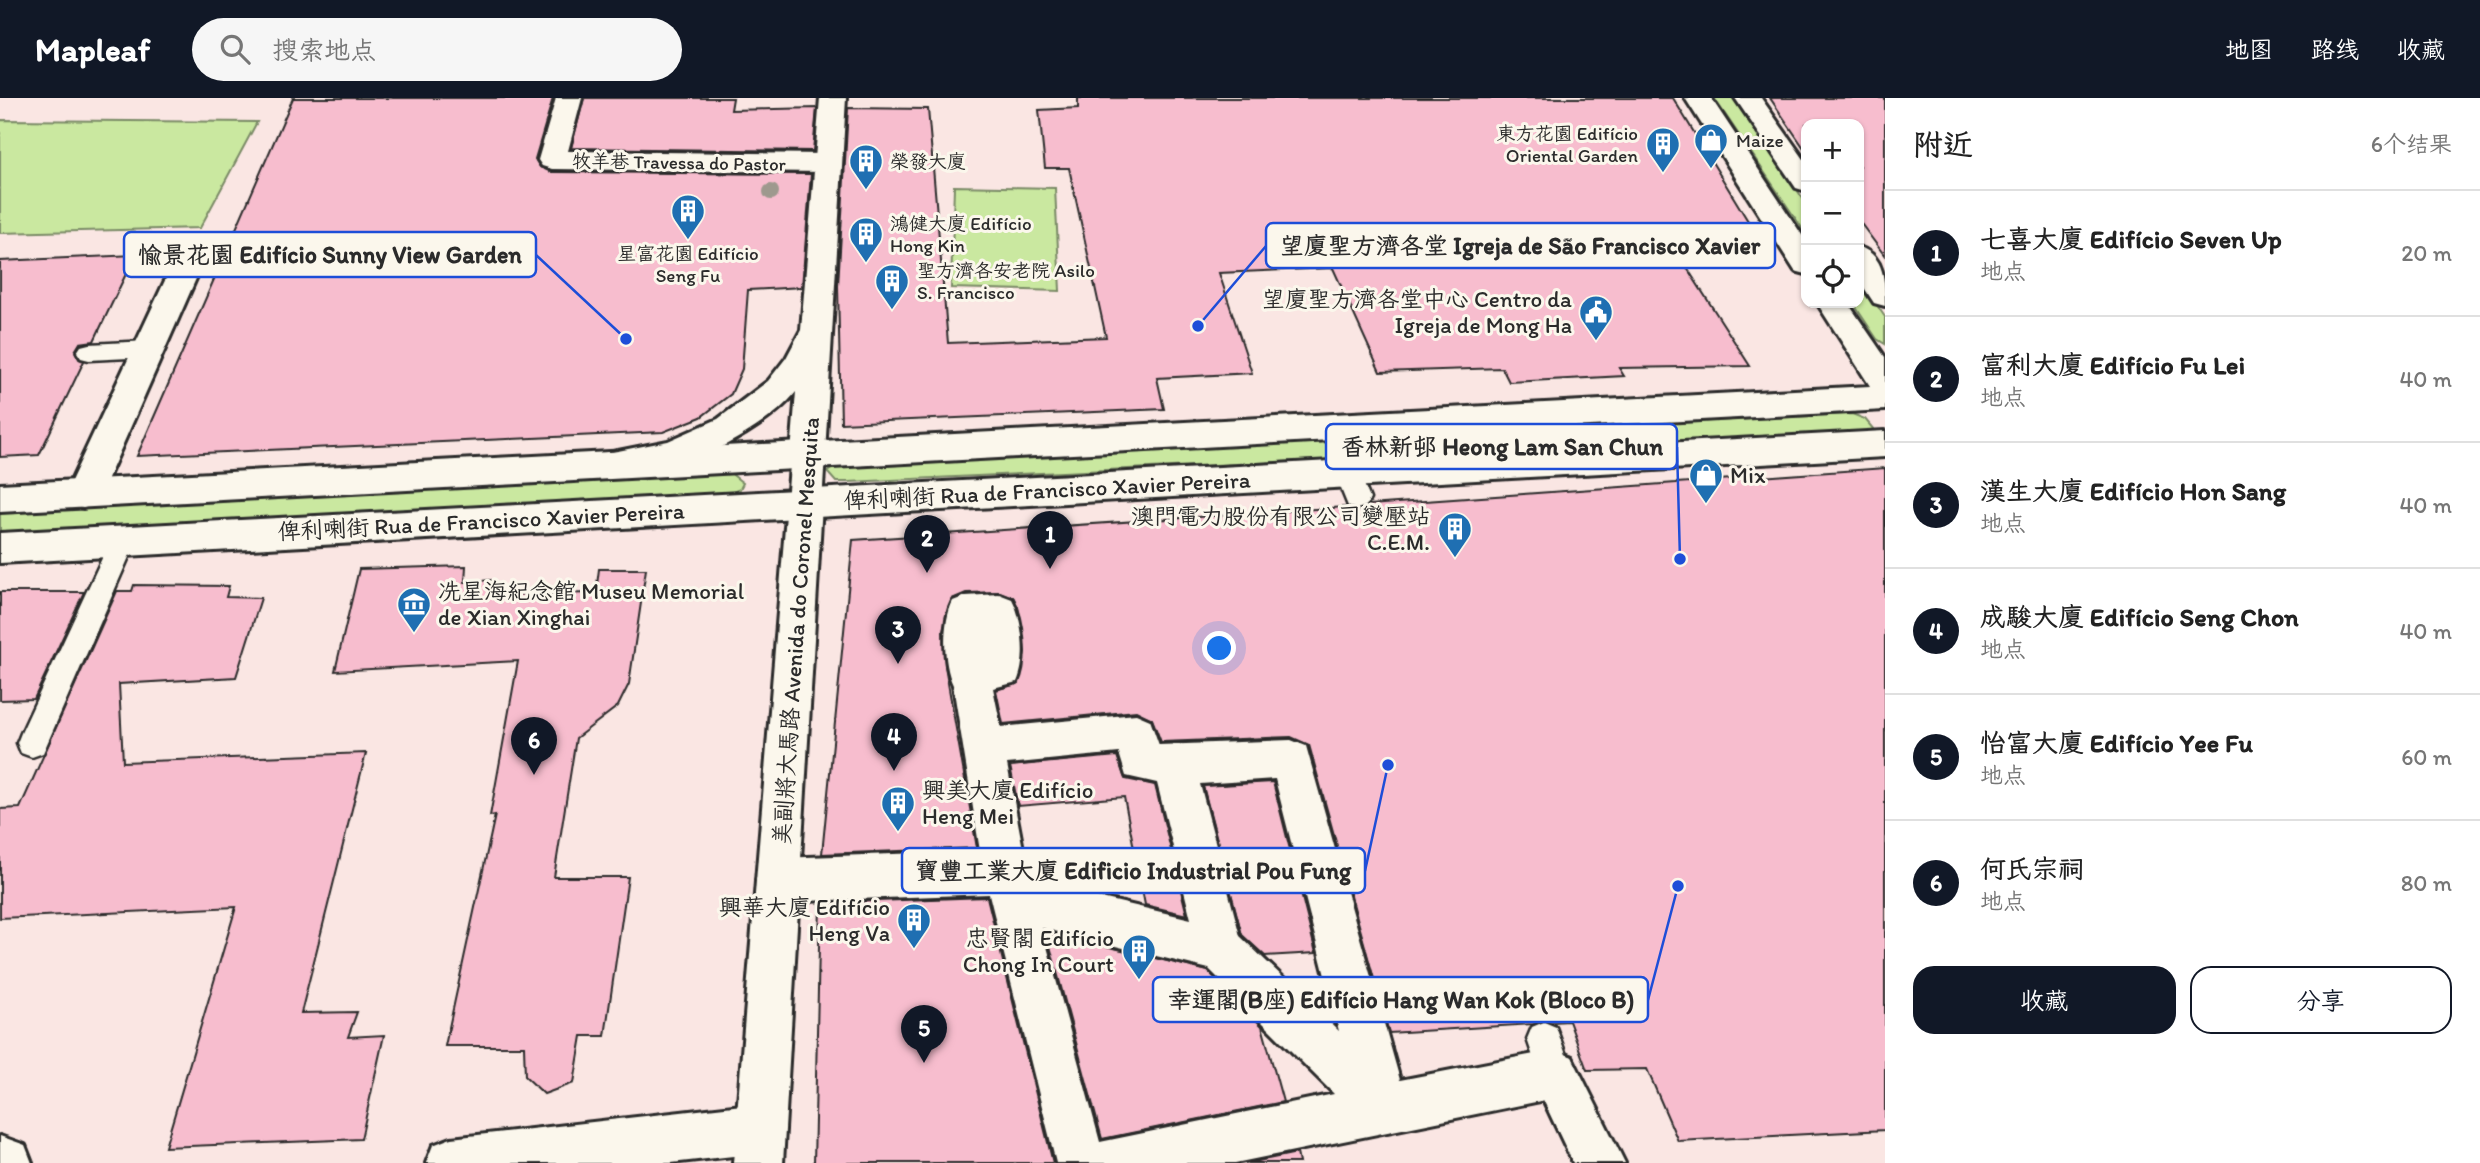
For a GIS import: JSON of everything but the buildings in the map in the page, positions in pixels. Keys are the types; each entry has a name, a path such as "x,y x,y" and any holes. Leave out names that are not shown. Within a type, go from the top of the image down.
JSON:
{"street":[{"name":"牧羊巷 Travessa do Pastor","path":"569,98 552,160 828,163"},
{"name":"美副將大馬路 Avenida do Coronel Mesquita","path":"759,1146 833,98"},
{"path":"1698,98 1801,256"},
{"path":"1748,98 1801,175"},
{"path":"1864,264 1885,295"},
{"path":"83,494 183,274"},
{"path":"1835,308 1885,383"},
{"path":"610,466 683,450 717,435 754,412 793,374 812,339 818,315"},
{"name":"俾利喇街 Rua de Francisco Xavier Pereira","path":"0,498 1885,398"},
{"name":"俾利喇街 Rua de Francisco Xavier Pereira","path":"0,548 804,504 1352,486 1885,444"},
{"path":"403,525 414,509 419,492 416,476"},
{"path":"971,673 1009,886 1081,1163"},
{"path":"983,748 1136,733 1141,762 1174,766 1291,759 1384,1108"},
{"path":"1174,766 1221,949"},
{"path":"778,880 1009,886 1221,949 1384,1108"},
{"path":"1110,1163 1384,1108 1549,1057 1600,1163"},
{"path":"451,1163 759,1146"},
{"path":"0,1161 7,1163"}],"lane":[{"path":"89,352 149,349"},
{"path":"32,743 123,541"}],"green space":[{"path":"1714,98 1734,98 1801,196 1801,227"},
{"path":"0,120 257,122 200,228 0,233"},
{"path":"954,186 1055,188 1060,291 951,288"},
{"path":"1864,286 1885,317 1885,344 1877,339 1856,308 1864,308"},
{"path":"1852,414 1865,419 1874,430 1863,435 848,482 836,482 827,472 840,464"},
{"path":"729,472 743,483 740,489 725,495 0,533 0,510"}],"place":[{"name":"Maize","path":"1711,170"},
{"name":"東方花園 Edifício Oriental Garden","path":"1663,174"},
{"name":"榮發大廈","path":"866,191"},
{"name":"星富花園 Edifício Seng Fu","path":"688,241"},
{"name":"鴻健大廈 Edifício Hong Kin","path":"866,264"},
{"name":"聖方濟各安老院 Asilo S. Francisco","path":"892,311"},
{"name":"望廈聖方濟各堂 Igreja de São Francisco Xavier","path":"1198,326"},
{"name":"愉景花園 Edifício Sunny View Garden","path":"626,339"},
{"name":"望廈聖方濟各堂中心 Centro da Igreja de Mong Ha","path":"1596,342"},
{"name":"Mix","path":"1706,505"},
{"name":"澳門電力股份有限公司變壓站 C.E.M.","path":"1455,559"},
{"name":"香林新邨 Heong Lam San Chun","path":"1680,559"},
{"name":"七喜大廈 Edifício Seven Up","path":"1050,569"},
{"name":"富利大廈 Edifício Fu Lei","path":"927,573"},
{"name":"冼星海紀念館 Museu Memorial de Xian Xinghai","path":"414,634"},
{"name":"漢生大廈 Edifício Hon Sang","path":"898,664"},
{"name":"寶豐工業大廈 Edificio Industrial Pou Fung","path":"1388,765"},
{"name":"成駿大廈 Edifício Seng Chon","path":"894,771"},
{"name":"何氏宗祠","path":"534,775"},
{"name":"興美大廈 Edifício Heng Mei","path":"898,833"},
{"name":"幸運閣(B座) Edifício Hang Wan Kok (Bloco B)","path":"1678,886"},
{"name":"興華大廈 Edifício Heng Va","path":"914,950"},
{"name":"忠賢閣 Edifício Chong In Court","path":"1139,981"},
{"name":"怡富大廈 Edifício Yee Fu","path":"924,1063"}]}
